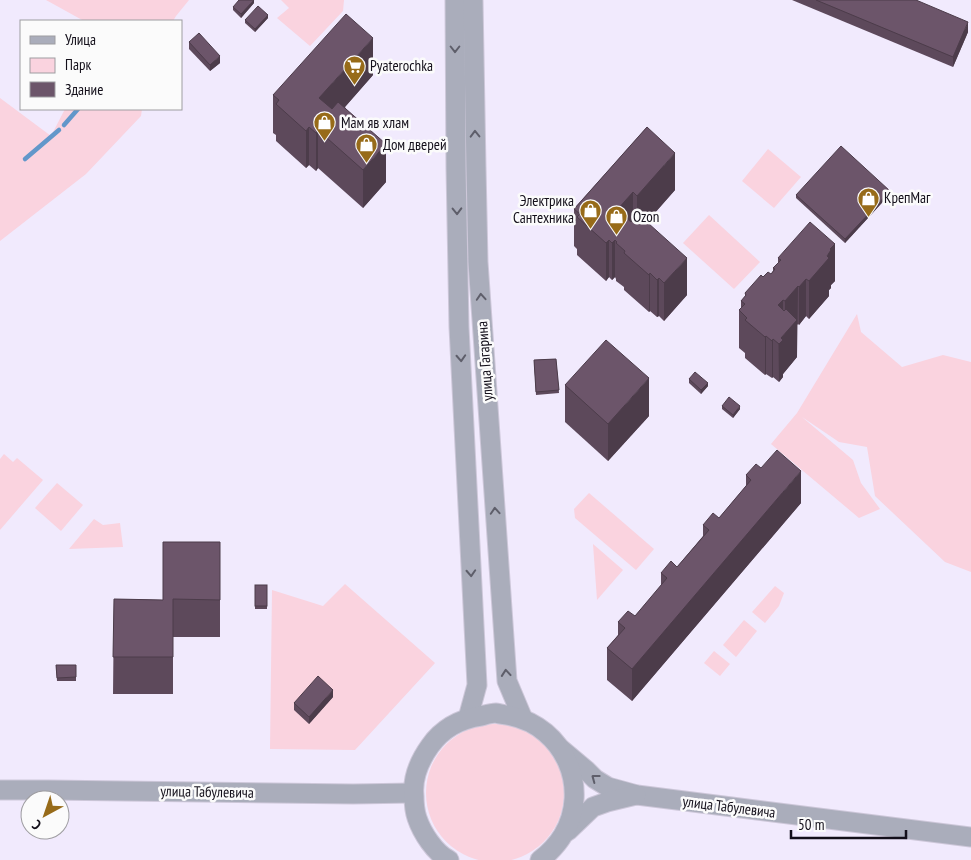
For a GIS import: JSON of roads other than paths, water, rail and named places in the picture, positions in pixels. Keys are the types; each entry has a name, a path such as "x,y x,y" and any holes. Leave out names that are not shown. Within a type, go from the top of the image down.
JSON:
{"street":[{"name":"улица Гагарина","path":"455,0 459,327 477,685 468,718"},
{"name":"улица Гагарина","path":"473,0 478,262 507,681 523,719"},
{"path":"446,859 428,840 420,825 413,793 416,774 423,755 435,739 450,726 468,718 496,713 523,719 544,731 561,749 574,783 574,801 570,819 563,836"},
{"name":"улица Табулевича","path":"561,749 595,779 608,787 637,795 971,836"},
{"name":"улица Табулевича","path":"0,790 413,793"},
{"name":"улица Табулевича","path":"540,860 552,850 592,807 637,795"}],"waterway":[{"path":"64,125 77,110"},
{"path":"25,159 59,130"}],"place":[{"name":"Pyaterochka","path":"354,85"},
{"name":"Мам яв хлам","path":"325,142"},
{"name":"Дом дверей","path":"367,164"},
{"name":"КрепМаг","path":"868,217"},
{"name":"Электрика Сантехника","path":"590,229"},
{"name":"Ozon","path":"617,236"}]}
